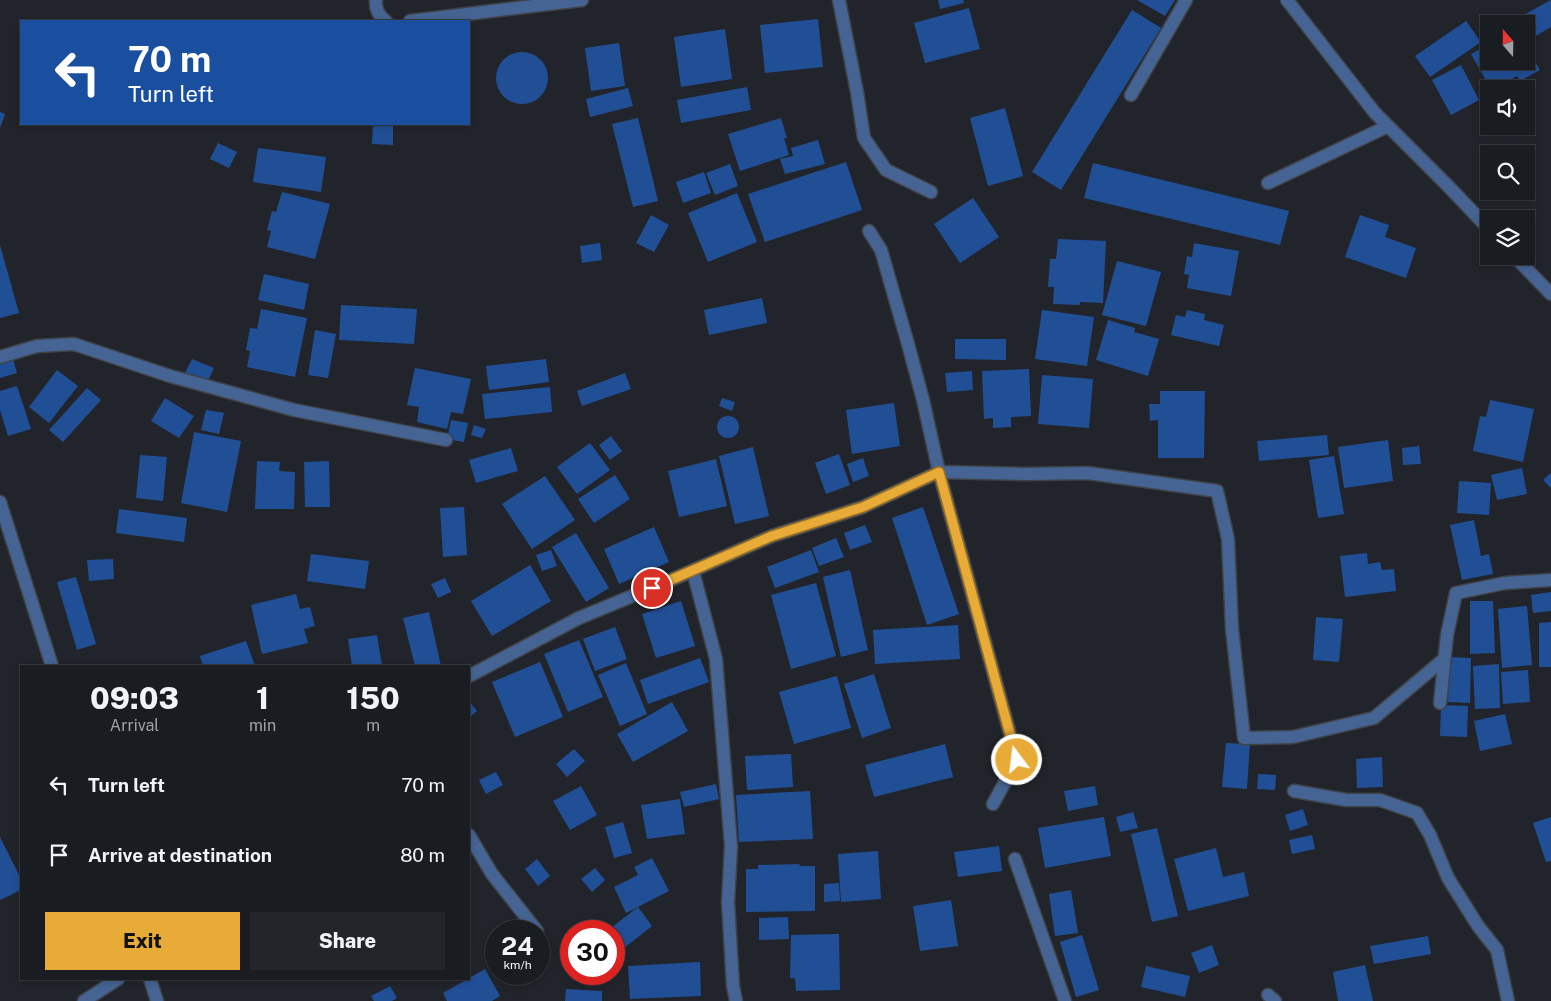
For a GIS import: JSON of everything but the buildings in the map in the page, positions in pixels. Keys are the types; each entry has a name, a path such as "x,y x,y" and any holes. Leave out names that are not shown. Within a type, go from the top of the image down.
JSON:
{"street":[{"path":"376,0 378,12 384,20"},
{"path":"418,20 582,0"},
{"path":"839,0 864,138 886,170 931,192"},
{"path":"1131,95 1186,0"},
{"path":"1287,0 1375,113 1480,220"},
{"path":"1268,182 1388,126"},
{"path":"869,231 881,250 923,400 939,472 1017,760 993,804"},
{"path":"1523,265 1551,294"},
{"path":"0,357 37,346 74,344 170,376 294,410 446,440"},
{"path":"470,675 578,618 772,536 863,507 939,472 1088,473 1217,491 1228,539 1232,629 1244,738 1293,737 1374,718 1444,659"},
{"path":"0,502 52,665"},
{"path":"693,571 716,659 731,846 728,902 733,986 736,1001"},
{"path":"1440,703 1447,634 1456,593 1504,582 1551,580"},
{"path":"1294,791 1346,800 1380,800 1417,813 1430,835 1448,878 1478,926 1497,950 1508,1001"},
{"path":"470,837 492,874 529,920"},
{"path":"1015,859 1065,1001"},
{"path":"84,1001 116,980"},
{"path":"150,980 157,1001"}],"route":[{"path":"652,588 772,536 863,507 939,472 1017,760"}]}
